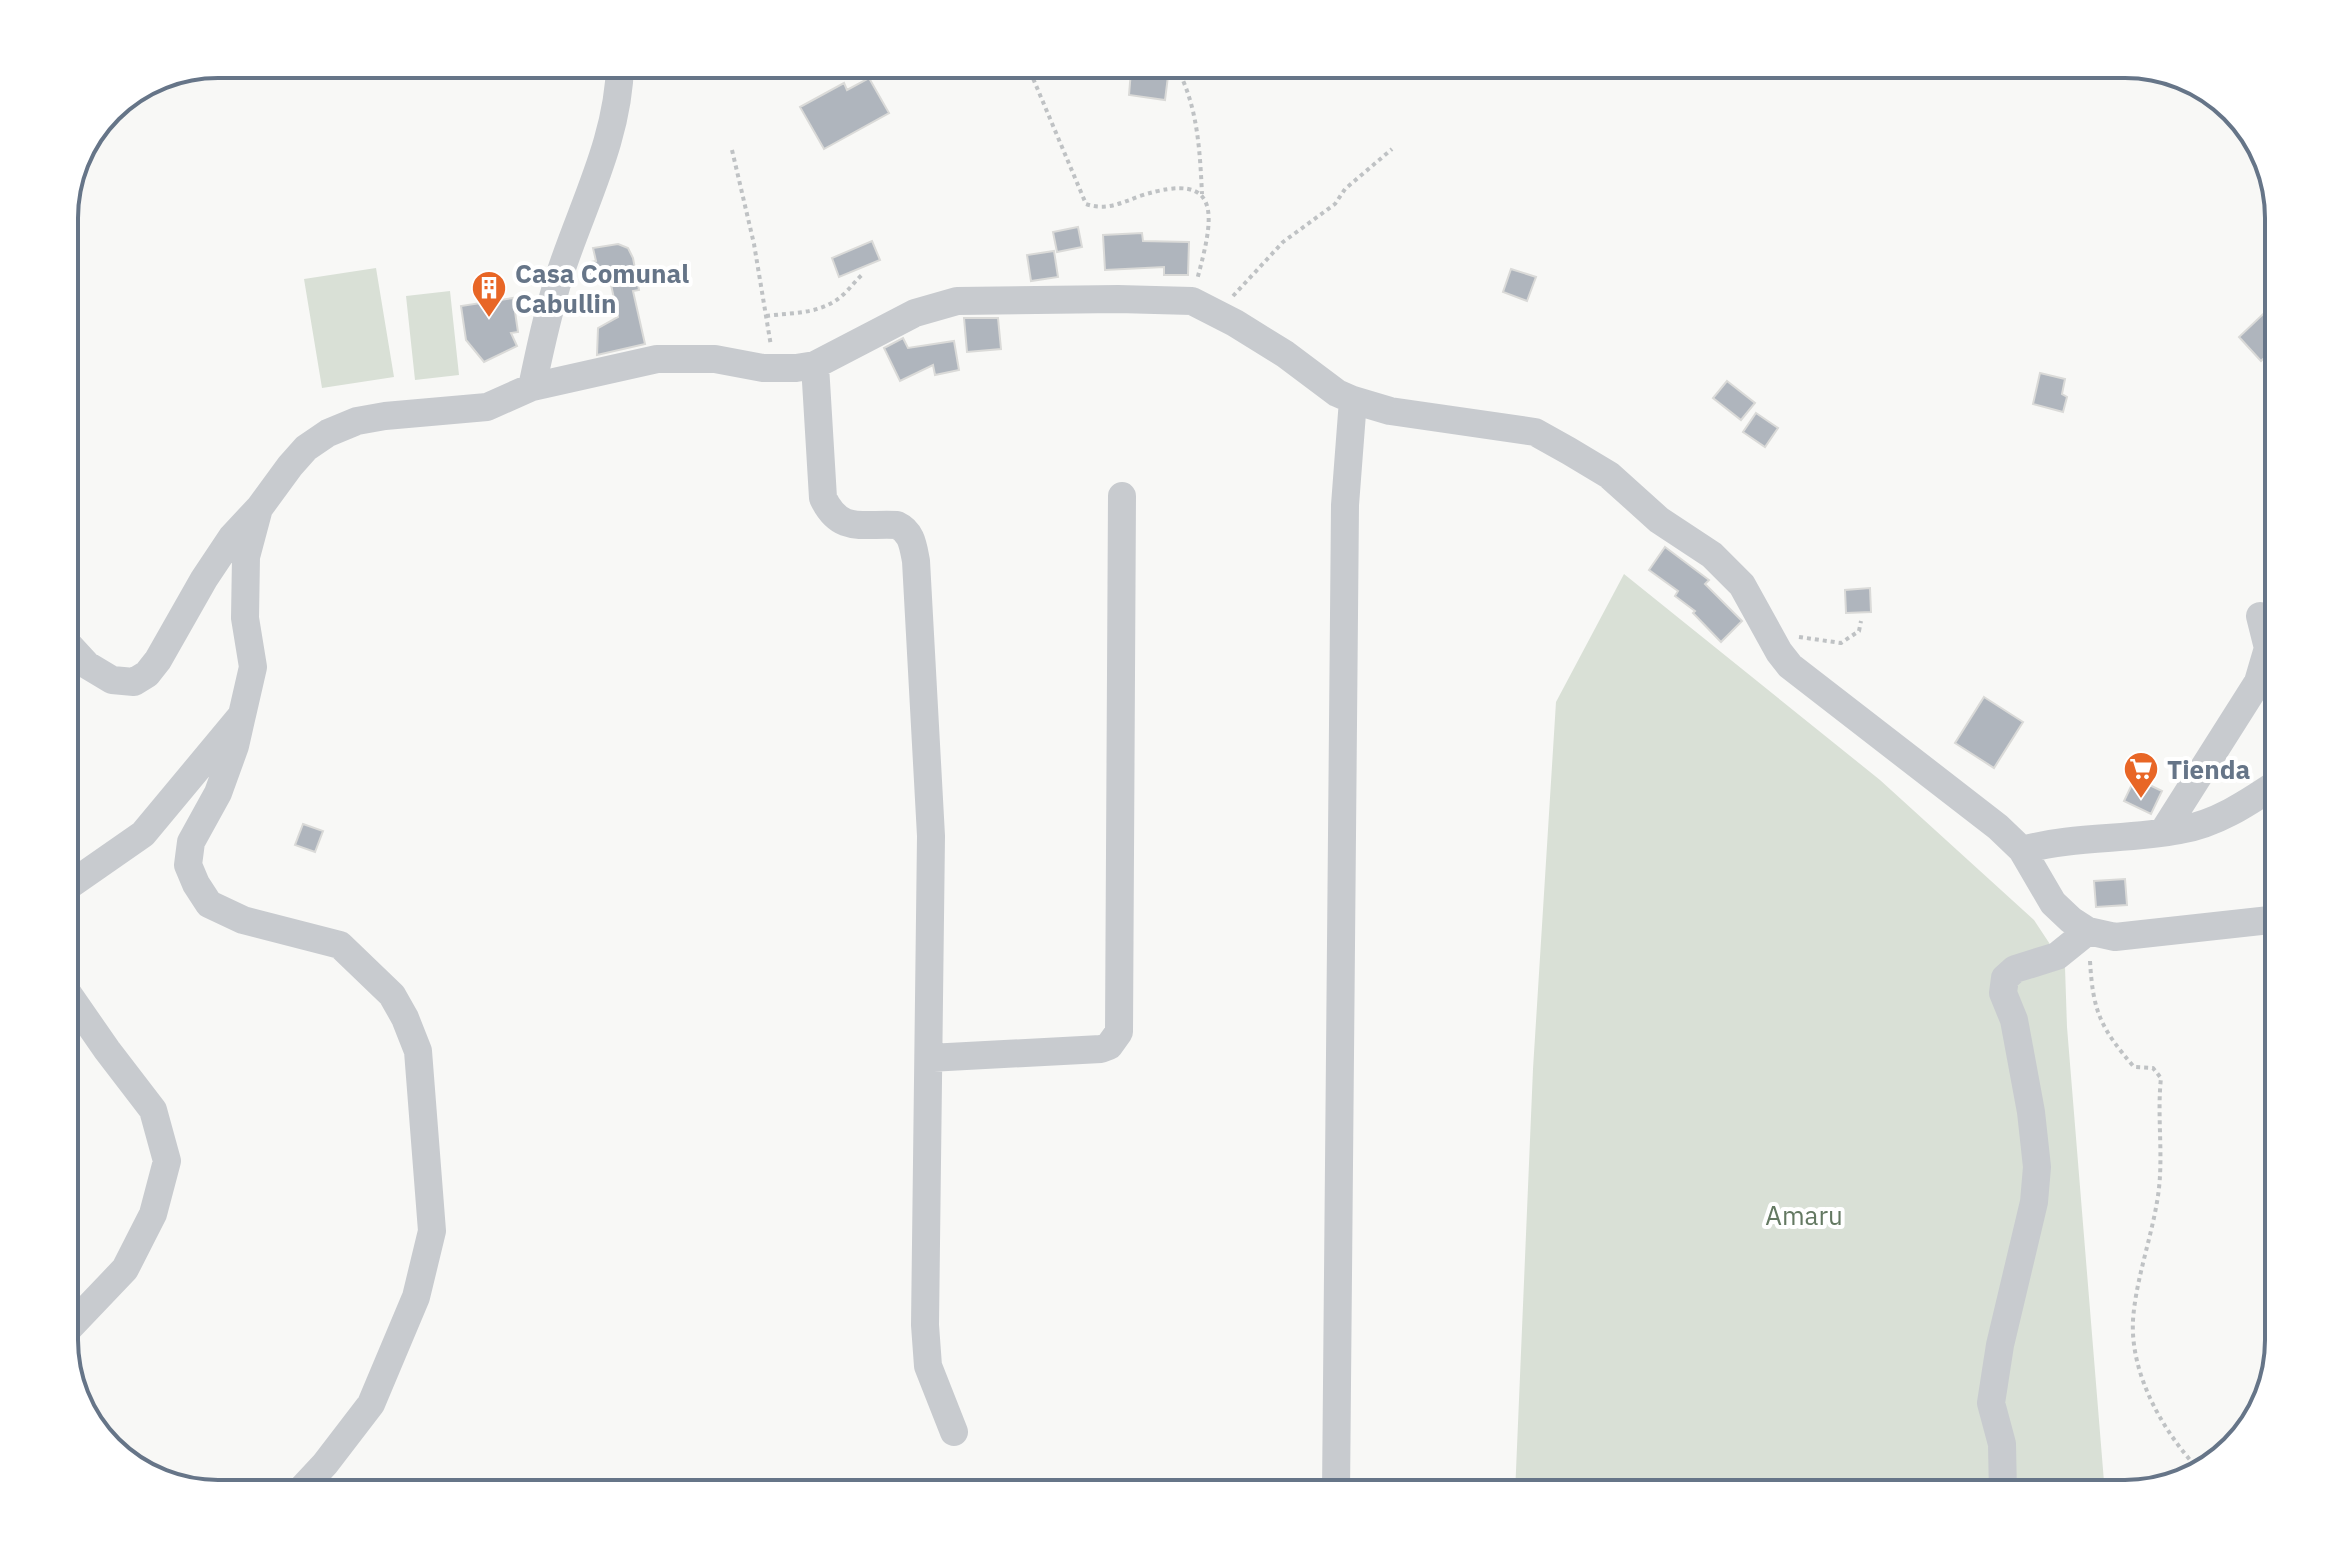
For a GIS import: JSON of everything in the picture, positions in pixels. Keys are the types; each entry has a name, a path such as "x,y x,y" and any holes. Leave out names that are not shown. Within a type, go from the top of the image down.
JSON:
{"street":[{"path":"532,387 560,273 598,174 619,78"},
{"path":"78,655 87,665 112,680 134,682 147,674 232,537 306,448 328,433 357,421 487,407 532,387 657,359 715,359 763,368 815,365 915,313 957,301 1118,299 1204,307 1285,354 1337,393 1353,400 1390,411 1535,432 1609,475 1659,520 1712,555 1742,585 1790,666 1929,772 2022,850 2053,903 2088,931 2115,937 2265,921"},
{"path":"815,365 823,498 829,511 834,519 843,523 897,525 903,528 912,541 916,561 931,836 926,1339 928,1366 954,1432"},
{"path":"1336,1480 1345,505 1353,400"},
{"path":"929,1058 1101,1049 1109,1046 1119,1032 1122,496"},
{"path":"260,507 246,557 245,618 253,667 235,746 218,793 191,842 188,865 209,904 243,920 340,945 392,995 418,1051 432,1231 416,1297 371,1404 310,1480"},
{"path":"2260,616 2265,636"},
{"path":"2163,832 2258,682 2265,658"},
{"path":"78,879 143,834 242,715"},
{"path":"2022,850 2047,843 2182,830 2215,820 2265,790"},
{"path":"2003,1480 2002,1444 1991,1403 2000,1345 2034,1202 2037,1167 2017,1035 2003,993 2005,978 2015,969 2057,956 2088,931"},
{"path":"78,1008 153,1110 167,1161 153,1214 125,1269 78,1318"}],"path":[{"path":"1033,78 1086,204 1097,208 1115,206 1159,191 1189,188 1202,194"},
{"path":"1182,78 1189,93 1200,146 1202,194 1209,227 1204,307"},
{"path":"1204,307 1335,204 1345,189 1392,149"},
{"path":"732,150 754,244 776,368"},
{"path":"766,316 813,312 827,306 864,273"},
{"path":"1769,631 1841,643 1859,631 1861,621"},
{"path":"2088,931 2092,993 2098,1016 2109,1037 2134,1067 2153,1068 2161,1078 2158,1103 2159,1188 2133,1321 2137,1362 2154,1405 2180,1450 2192,1462"}],"green space":[{"path":"376,268 394,377 322,388 304,279"},
{"path":"450,291 459,375 415,380 406,296"},
{"name":"Amaru","path":"1624,574 1880,780 2034,920 2065,967 2067,1027 2104,1480 1516,1480 1533,1069 1556,702"}],"building":[{"path":"869,78 889,113 824,149 800,107 844,83 847,90"},
{"path":"1130,78 1168,78 1165,100 1129,95"},
{"path":"1078,227 1082,247 1057,252 1053,232"},
{"path":"1142,233 1143,241 1189,242 1188,275 1164,275 1164,267 1105,270 1103,235"},
{"path":"872,241 880,260 839,277 832,258"},
{"path":"618,244 628,248 633,258 639,290 633,291 645,344 597,355 598,328 618,317 610,280 590,283 586,263 596,261 593,248"},
{"path":"1054,251 1058,277 1031,281 1027,255"},
{"path":"1511,269 1536,277 1527,301 1503,292"},
{"name":"Casa Comunal Cabullin","path":"513,298 518,332 511,333 517,346 484,362 466,340 461,306"},
{"path":"2265,312 2265,357 2261,361 2239,337"},
{"path":"964,318 998,318 1001,349 967,352"},
{"path":"903,338 908,348 954,341 959,370 935,375 933,365 900,381 884,348"},
{"path":"2040,373 2065,379 2062,394 2067,397 2063,412 2033,404"},
{"path":"1727,381 1755,403 1741,420 1713,398"},
{"path":"1756,413 1778,428 1765,447 1743,432"},
{"path":"1665,547 1709,580 1705,584 1742,621 1721,642 1693,613 1695,611 1675,596 1678,591 1649,570"},
{"path":"1870,588 1871,612 1846,613 1845,590"},
{"path":"1984,697 2023,722 1994,768 1955,743"},
{"path":"2135,778 2162,791 2151,814 2124,801"},
{"path":"303,824 323,831 315,852 295,845"},
{"path":"2125,879 2127,905 2096,907 2094,881"}],"place":[{"name":"Casa Comunal Cabullin","path":"489,319"},
{"name":"Tienda","path":"2141,800"}]}
